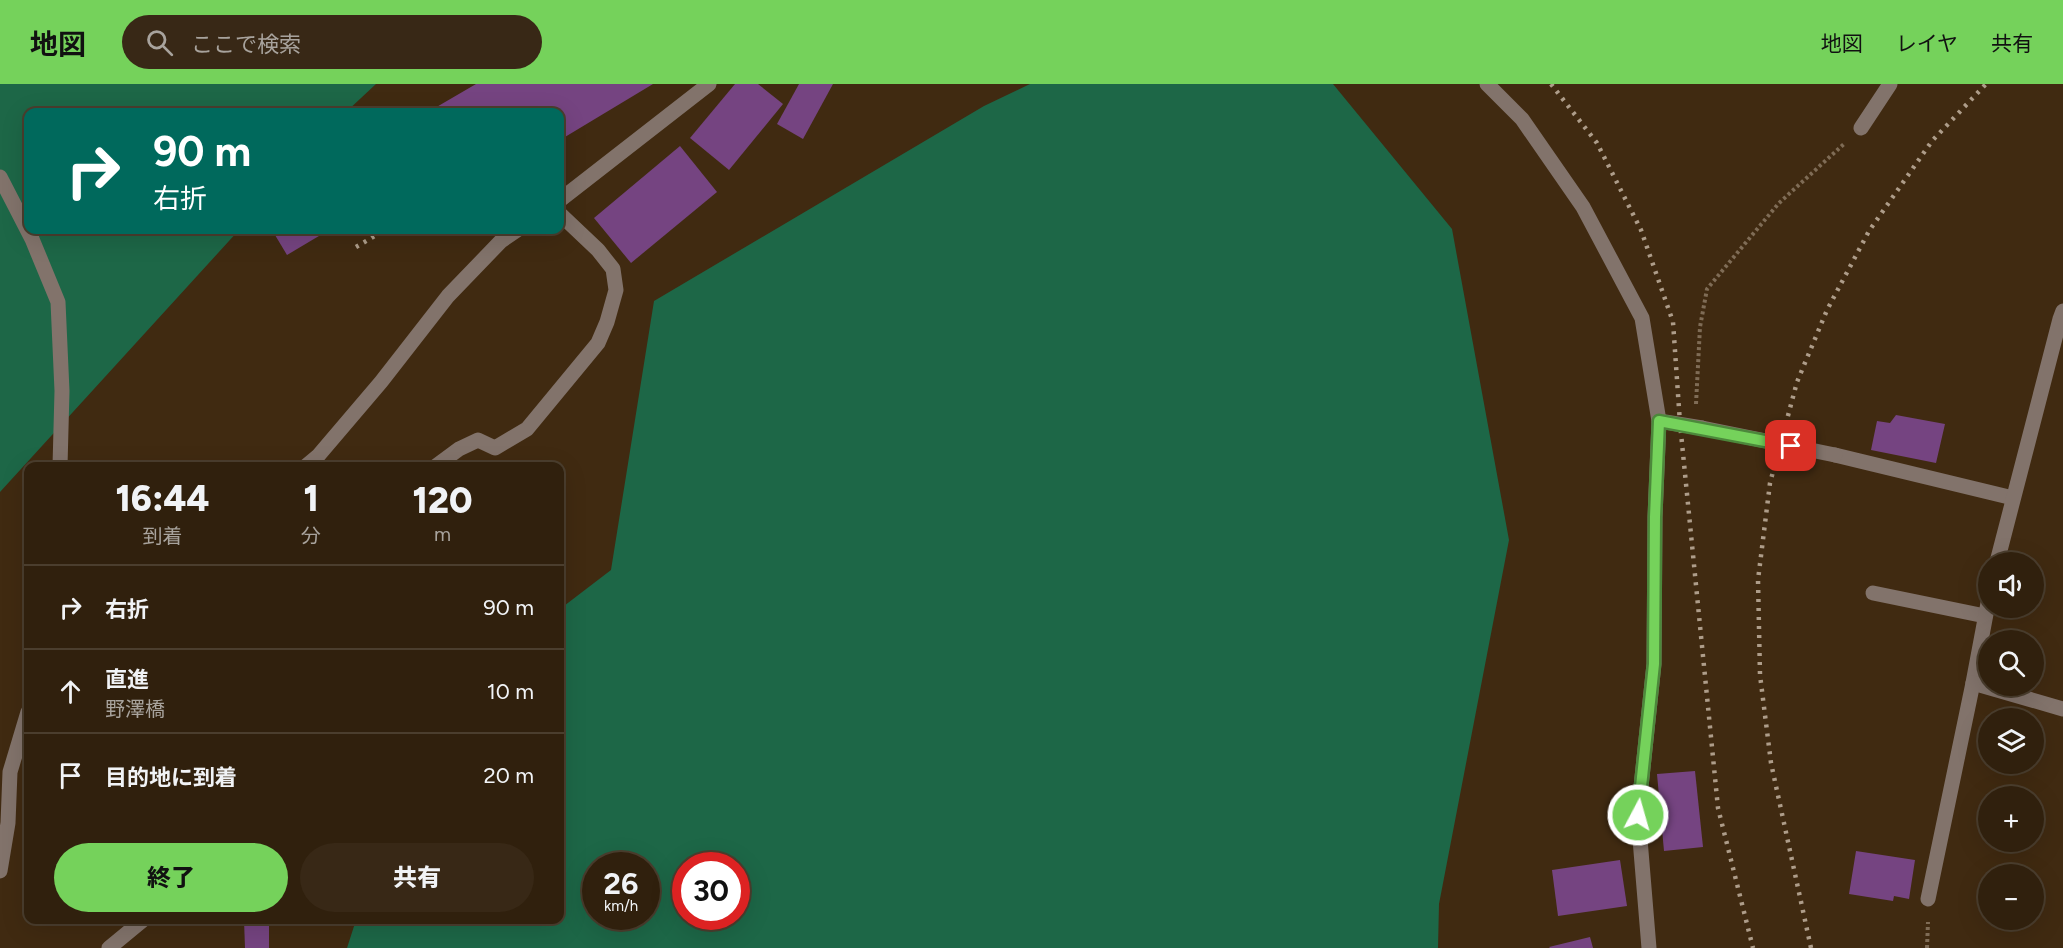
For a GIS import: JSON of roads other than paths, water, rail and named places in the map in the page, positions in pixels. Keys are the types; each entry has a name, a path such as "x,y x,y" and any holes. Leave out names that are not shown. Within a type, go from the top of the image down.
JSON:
{"street":[{"path":"564,197 709,84"},
{"path":"1487,84 1522,119 1583,207 1642,318 1659,421 1655,517 1654,664 1638,815 1649,948"},
{"path":"1861,128 1890,84"},
{"path":"0,177 24,224"},
{"path":"441,462 459,449 478,440 495,448 527,429 598,343 616,290 613,269 598,250 564,218"},
{"path":"29,234 58,302 62,391 60,462"},
{"path":"311,462 381,382 448,296 501,241 512,234"},
{"path":"1999,552 2063,311"},
{"path":"1659,421 1835,455 2013,498"},
{"path":"1873,593 1978,615"},
{"path":"1928,899 1985,618"},
{"path":"1973,683 2063,709"},
{"path":"0,871 8,823 10,772 24,725"},
{"path":"109,948 138,924"}],"railway":[{"path":"1551,84 1597,143 1641,230 1673,322 1680,423 1718,808 1753,948"},
{"path":"1811,948 1771,763 1760,675 1758,580 1770,483 1797,382 1827,310 1869,231 1932,141 1986,84"},
{"path":"356,247 378,234"}]}
